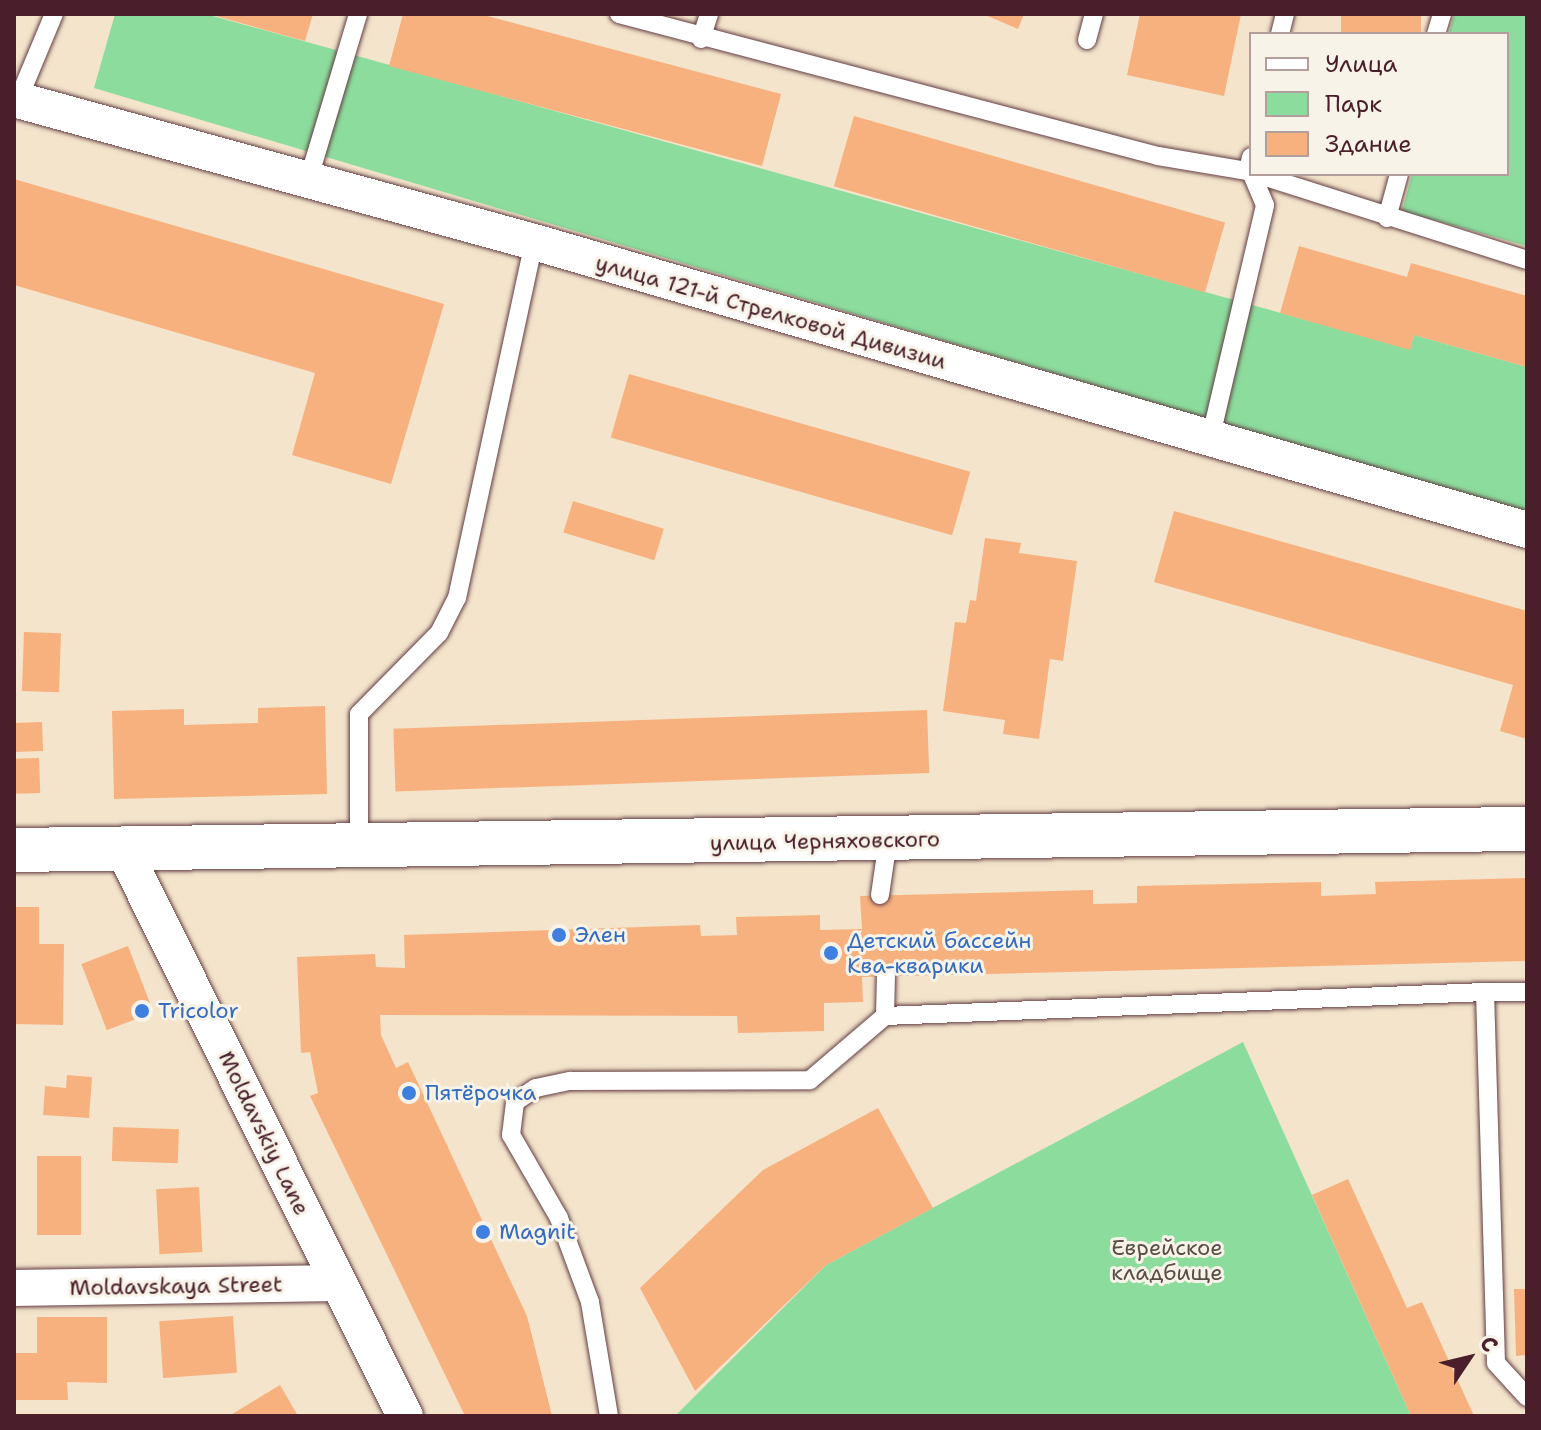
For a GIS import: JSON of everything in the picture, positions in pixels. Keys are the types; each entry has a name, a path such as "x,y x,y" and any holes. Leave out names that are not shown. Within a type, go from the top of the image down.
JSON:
{"street":[{"name":"улица 121-й Стрелковой Дивизии","path":"16,100 534,242 1527,530"},
{"name":"улица Черняховского","path":"14,850 1527,829"},
{"name":"Moldavskiy Lane","path":"123,849 405,1416"},
{"name":"Moldavskaya Street","path":"14,1288 338,1283"}],"lane":[{"path":"16,100 54,14"},
{"path":"308,181 358,14"},
{"path":"619,14 701,39 1158,156 1249,169"},
{"path":"701,39 709,14"},
{"path":"1087,40 1094,14"},
{"path":"1210,440 1265,205 1254,176"},
{"path":"1270,176 1387,218 1527,260"},
{"path":"1387,218 1398,176"},
{"path":"359,847 359,714 439,633 457,598 534,242"},
{"path":"880,895 888,840"},
{"path":"885,1016 886,976"},
{"path":"1485,992 1496,1363 1527,1397"},
{"path":"609,1416 590,1302 559,1218 511,1135 515,1102 536,1088 570,1081 810,1080 885,1016 1527,992"}],"green space":[{"path":"115,14 206,14 1410,349 1414,335 1527,367 1527,514 94,88"},
{"path":"1454,14 1527,14 1527,246 1402,211 1411,176 1509,176 1509,32 1450,32"},
{"name":"Еврейское кладбище","path":"1243,1042 1411,1416 675,1416 826,1265"}],"building":[{"path":"209,14 313,14 305,41"},
{"path":"403,14 480,14 781,94 762,166 389,66"},
{"path":"983,14 1024,14 1018,29"},
{"path":"1140,14 1241,14 1224,96 1127,75"},
{"path":"1341,14 1421,14 1421,32 1341,32"},
{"path":"854,116 1225,222 1205,293 834,186"},
{"path":"14,179 444,304 391,484 292,455 315,373 14,285"},
{"path":"1299,246 1407,277 1411,263 1527,296 1527,367 1414,335 1410,350 1280,313"},
{"path":"629,374 970,472 952,535 611,437"},
{"path":"573,501 664,529 654,560 563,533"},
{"path":"1174,511 1527,611 1527,739 1500,731 1513,685 1154,582"},
{"path":"985,538 1021,543 1019,553 1077,561 1063,661 1050,659 1039,739 1003,734 1005,720 943,711 955,622 966,623 970,600 976,601"},
{"path":"24,632 61,633 59,692 22,691"},
{"path":"325,706 327,794 114,799 112,711 184,709 184,725 258,723 258,708"},
{"path":"927,710 929,773 396,792 393,729"},
{"path":"42,722 43,751 15,752 14,723"},
{"path":"39,758 40,793 15,794 14,759"},
{"path":"1527,878 1527,961 862,977 863,1002 824,1003 824,1031 738,1033 737,1016 380,1015 381,1035 396,1068 408,1062 527,1316 552,1416 465,1416 310,1096 318,1093 310,1052 301,1053 297,957 375,954 376,967 405,968 404,935 700,925 701,936 737,935 736,917 820,915 820,930 862,929 860,896 1093,890 1093,904 1137,903 1137,886 1321,882 1321,896 1376,894 1375,882"},
{"path":"14,907 39,907 39,944 64,944 63,1025 14,1024"},
{"path":"128,946 153,1012 107,1030 81,964"},
{"path":"67,1075 92,1077 89,1118 43,1115 45,1086 66,1088"},
{"path":"878,1108 933,1208 826,1265 695,1391 640,1288 763,1170"},
{"path":"113,1127 179,1129 178,1163 112,1161"},
{"path":"37,1156 81,1156 81,1235 37,1235"},
{"path":"1348,1179 1407,1308 1422,1302 1474,1416 1411,1416 1312,1195"},
{"path":"199,1187 202,1252 159,1254 156,1189"},
{"path":"1514,1289 1527,1289 1527,1355 1516,1356"},
{"path":"233,1316 237,1373 163,1378 159,1321"},
{"path":"37,1317 107,1317 107,1383 67,1382 68,1400 14,1400 14,1353 37,1353"},
{"path":"280,1385 298,1416 229,1416"}],"place":[{"name":"Элен","path":"559,935"},
{"name":"Детский бассейн Ква-кварики","path":"831,953"},
{"name":"Tricolor","path":"142,1011"},
{"name":"Пятёрочка","path":"409,1093"},
{"name":"Magnit","path":"483,1232"}]}
